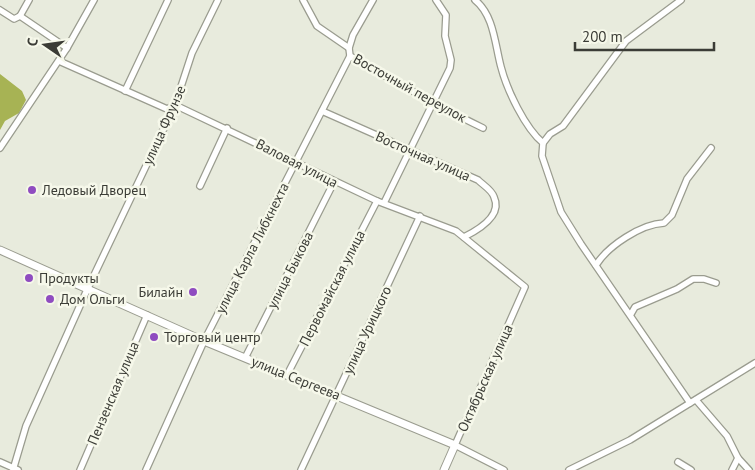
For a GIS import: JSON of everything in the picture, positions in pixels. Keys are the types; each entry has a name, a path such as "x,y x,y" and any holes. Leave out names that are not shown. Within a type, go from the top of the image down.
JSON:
{"main road":[{"name":"улица Сергеева","path":"0,250 204,341 456,445"},
{"name":"Октябрьская улица","path":"444,470 456,445"}],"street":[{"path":"0,10 14,18 20,16 29,0"},
{"path":"0,148 59,61 94,0"},
{"path":"125,91 168,0"},
{"name":"улица Фрунзе","path":"15,469 26,426 87,290 175,105 192,53 218,0"},
{"name":"Восточный переулок","path":"303,0 317,26 349,48 350,56 483,128"},
{"path":"349,48 353,34 373,0"},
{"path":"384,203 450,68 451,60 445,36 446,15 436,0"},
{"path":"475,0 482,5 490,20 507,89 532,134 543,143"},
{"path":"681,0 626,41 563,126 550,134 543,143 542,156 561,212 596,265 693,401 727,436 738,458 749,470"},
{"path":"20,16 67,48"},
{"name":"улица Карла Либкнехта","path":"146,470 204,341 350,56"},
{"name":"Валовая улица","path":"59,61 167,109 175,105 227,128 334,182 377,201 420,216 464,236 525,286"},
{"name":"Восточная улица","path":"322,111 478,180 494,195 496,202 490,220 464,236"},
{"path":"200,186 227,128"},
{"path":"596,265 604,252 650,224 664,223 672,215 687,178 711,148"},
{"name":"улица Быкова","path":"245,358 334,182"},
{"name":"Первомайская улица","path":"287,375 377,201"},
{"name":"улица Урицкого","path":"301,470 420,216"},
{"path":"631,314 635,307 677,289 693,279 704,279 716,283"},
{"name":"Октябрьская улица","path":"456,445 525,286"},
{"name":"Пензенская улица","path":"80,470 147,315"},
{"path":"569,470 630,440 755,362"},
{"path":"456,445 504,470"},
{"path":"732,470 738,458"},
{"path":"0,462 15,469"},
{"path":"678,462 690,470"}],"green space":[{"path":"0,74 22,91 26,100 19,113 5,121 0,130"}],"place":[{"name":"Ледовый Дворец","path":"32,190"},
{"name":"Продукты","path":"29,278"},
{"name":"Билайн","path":"193,292"},
{"name":"Дом Ольги","path":"50,299"},
{"name":"Торговый центр","path":"154,337"}]}
